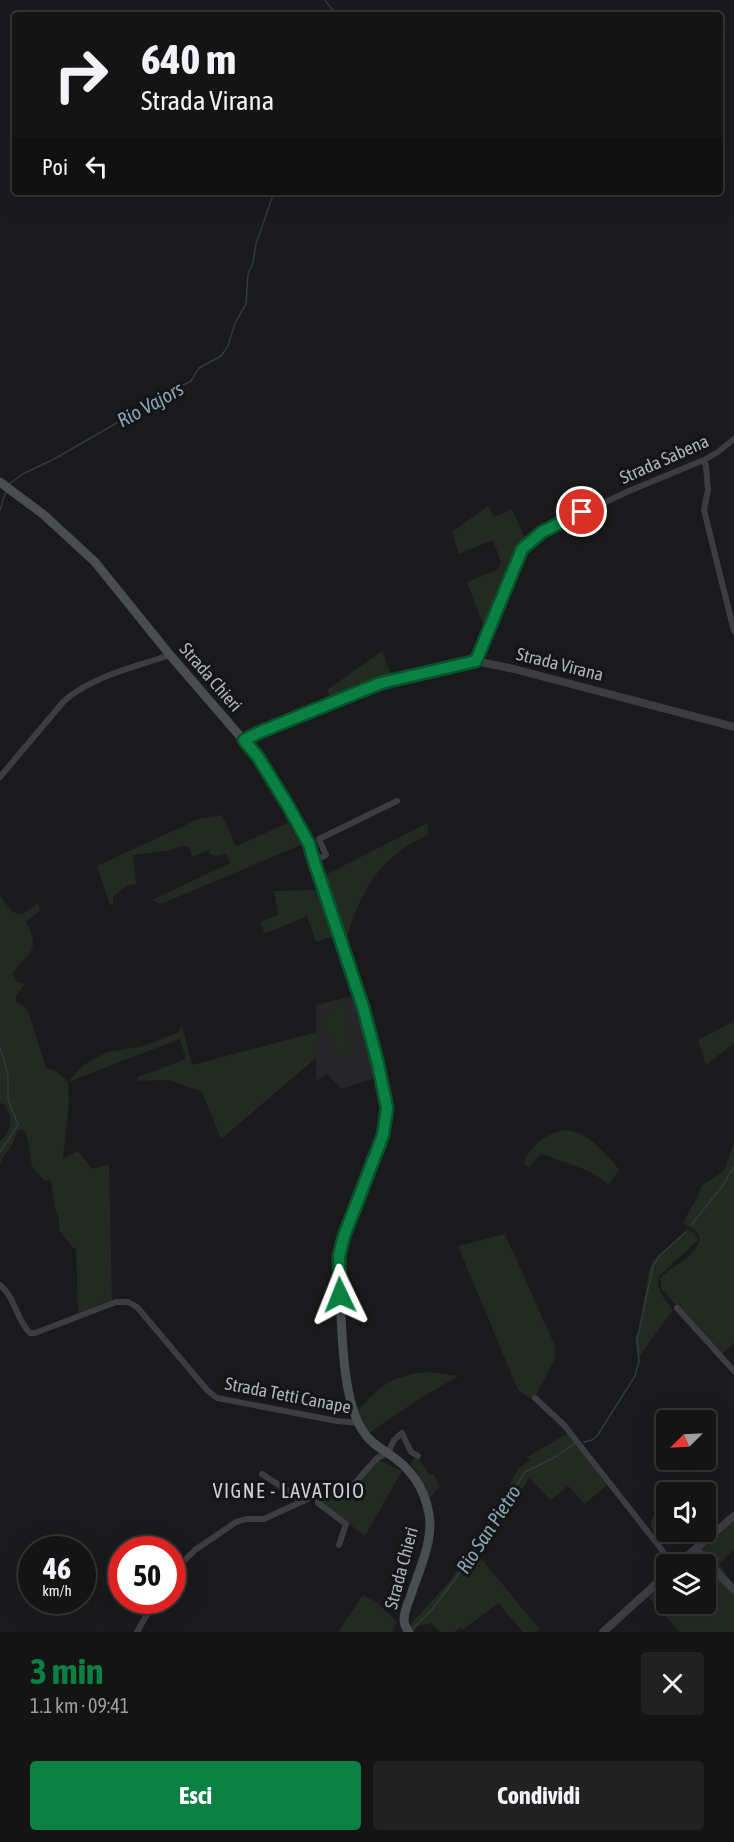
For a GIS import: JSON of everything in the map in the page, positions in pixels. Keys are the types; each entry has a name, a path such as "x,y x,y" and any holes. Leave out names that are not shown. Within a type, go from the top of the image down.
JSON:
{"main road":[{"name":"Strada Chieri","path":"7,487 44,515 95,562 170,655 258,757 309,844 363,1007 387,1108 383,1135 344,1236 339,1256 339,1274 348,1393 359,1423 375,1445 414,1475 424,1494 430,1516 429,1536 405,1612 406,1630"}],"street":[{"name":"Strada Sabena","path":"476,661 522,549 542,532 582,512 704,460 734,439"},
{"path":"704,460 708,490 704,510 734,631"},
{"path":"0,777 64,701 76,690 170,655"},
{"name":"Strada Virana","path":"244,740 381,683 476,661 734,727"},
{"path":"314,861 327,855 319,839 397,801"},
{"name":"Strada Tetti Canape","path":"0,1285 8,1292 21,1322 30,1333 116,1302 128,1302 137,1306 207,1390 217,1398 337,1421 359,1423"},
{"path":"677,1308 734,1371"},
{"path":"535,1398 564,1425 599,1467 664,1554"},
{"path":"186,1559 236,1521 264,1519 303,1501 342,1491 353,1485 377,1458 388,1453 394,1440 402,1433 407,1447 418,1456"},
{"path":"262,1474 303,1501"},
{"path":"317,1496 318,1503 346,1524 339,1545"},
{"path":"691,1554 734,1516"},
{"path":"696,1550 734,1590"},
{"path":"603,1632 656,1584"},
{"path":"137,1632 147,1614"}],"shaded area":[{"path":"488,506 494,517 512,509 527,542 507,572 485,630 467,582 498,569 501,563 493,540 459,554 452,532"},
{"path":"382,651 392,677 331,700 327,690"},
{"path":"222,815 236,846 288,823 301,845 161,904 152,900 230,863 226,853 220,856 211,855 208,850 192,857 190,847 180,846 172,850 133,855 136,884 127,886 113,897 113,905 110,905 97,866 198,819"},
{"path":"428,823 428,835 397,854 374,877 358,906 346,940 323,876"},
{"path":"318,890 333,936 316,942 307,916 265,934 260,922 278,915 274,891"},
{"path":"0,895 11,911 19,914 28,911 38,903 40,911 26,922 31,932 33,946 28,956 12,974 17,982 25,984 16,995 16,1002 28,1011 46,1068 56,1071 68,1082 69,1102 63,1159 78,1151 92,1169 109,1164 112,1300 78,1313 76,1249 59,1230 59,1218 54,1206 51,1181 44,1180 33,1167 23,1129 18,1130 10,1149 0,1164 0,1141 9,1128 10,1119 4,1104 0,1103"},
{"path":"352,996 375,1078 342,1089 327,1074 316,1081 316,1005"},
{"path":"341,999 351,1030 346,1034 354,1064 349,1062 346,1054 338,1054 338,1051 333,1050 334,1040 331,1039 331,1032 322,1032 321,1014 331,1013 330,1005 316,1005"},
{"path":"734,1021 734,1043 706,1065 698,1040"},
{"path":"182,1025 192,1065 317,1032 316,1058 221,1139 202,1092 169,1080 138,1081 138,1077 186,1059 180,1039 68,1082 83,1065 107,1052 144,1046 179,1032"},
{"path":"564,1130 588,1138 619,1169 609,1185 586,1170 541,1154 529,1168 523,1163 539,1141"},
{"path":"734,1143 734,1343 721,1355 661,1288 660,1278 694,1251 698,1244 699,1237 695,1230 683,1223 701,1186 724,1171"},
{"path":"687,1229 695,1233 698,1240 659,1276 658,1281 661,1294 673,1310 638,1358 635,1337 639,1330 649,1271 653,1261"},
{"path":"505,1234 555,1346 554,1361 533,1400 518,1390 458,1246"},
{"path":"427,1372 459,1376 419,1399 369,1433 357,1411 365,1402 380,1388 395,1379"},
{"path":"568,1433 607,1485 585,1504 568,1486 551,1500 529,1478 480,1557 539,1629 536,1632 523,1632 498,1603 463,1630 461,1627 455,1632 440,1632 431,1623 418,1626 413,1632 409,1626 450,1581 472,1549 518,1469 530,1460 527,1457"},
{"path":"416,1456 430,1475 434,1474 439,1486 429,1500 419,1474 410,1464"},
{"path":"379,1460 402,1471 365,1536 320,1502 320,1497 344,1492"},
{"path":"656,1512 656,1537 651,1526"},
{"path":"734,1522 734,1549 719,1565 726,1573 724,1575 716,1566 716,1554 705,1554 701,1550 710,1542 716,1542 716,1537"},
{"path":"716,1575 734,1594 734,1632 680,1632 664,1614 716,1614"},
{"path":"656,1590 656,1606 648,1597"},
{"path":"363,1595 375,1601 397,1622 392,1632 338,1632"}],"waterway":[{"name":"Rio Vajors","path":"325,0 334,12"},
{"name":"Rio Vajors","path":"9,484 23,474 58,457 191,381 199,368 221,356 228,346 235,323 246,304 248,274 273,195"},
{"name":"Rio Vajors","path":"0,510 6,491"},
{"path":"0,1047 8,1075 8,1099 18,1125 0,1152"},
{"name":"Rio San Pietro","path":"692,1224 723,1185 734,1167"},
{"name":"Rio San Pietro","path":"584,1442 597,1436 635,1376 639,1361 637,1340 653,1266 660,1255 686,1232"},
{"name":"Rio San Pietro","path":"413,1628 430,1612 483,1540 525,1472 555,1457 574,1444"}],"district":[{"name":"VIGNE - LAVATOIO","path":"289,1490"}],"route":[{"path":"340,1295 339,1256 344,1236 383,1135 387,1108 385,1094 363,1007 309,844 280,792 258,757 244,740 381,683 476,661 522,549 542,532 582,512"}]}
